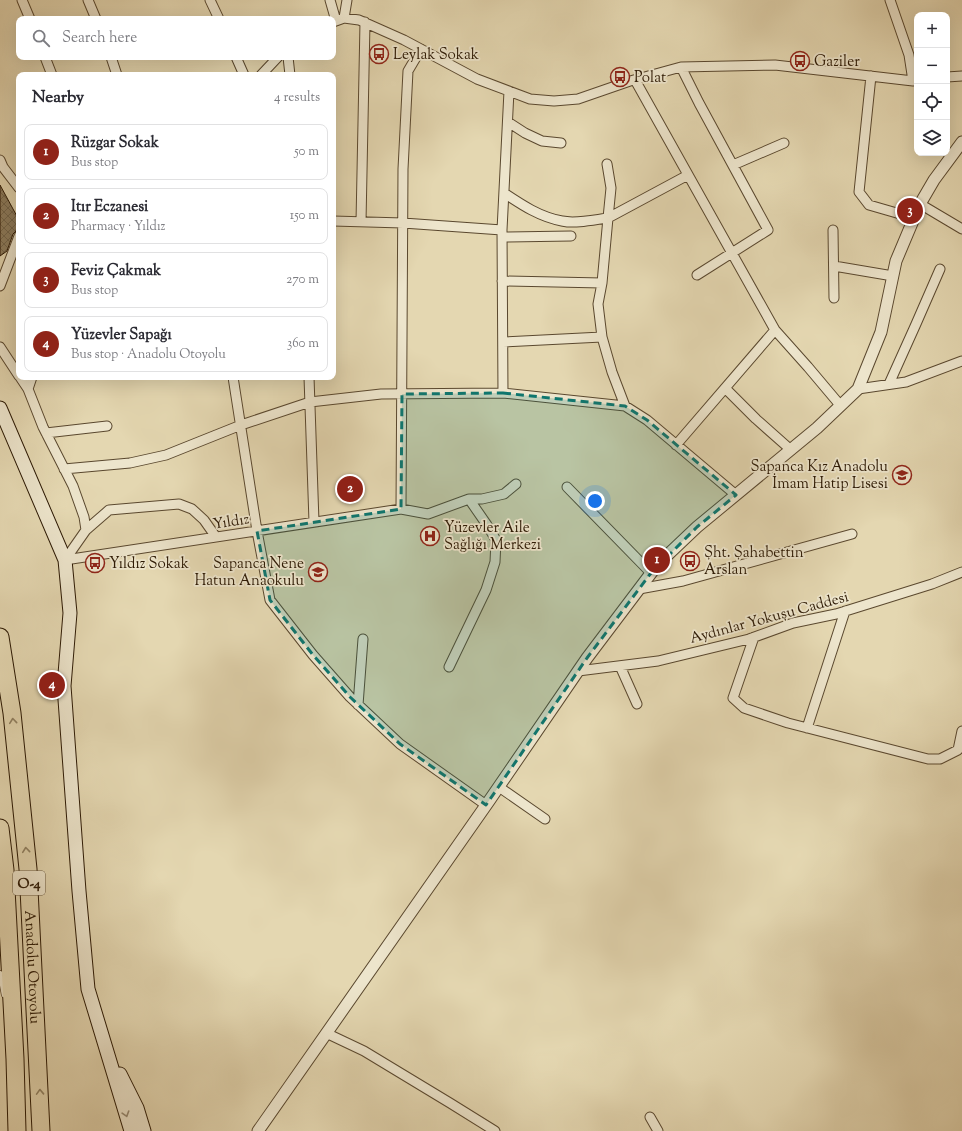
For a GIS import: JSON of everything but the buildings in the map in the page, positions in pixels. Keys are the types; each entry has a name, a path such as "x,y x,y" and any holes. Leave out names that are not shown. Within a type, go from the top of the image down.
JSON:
{"highway":[{"name":"Anadolu Otoyolu","path":"0,637 12,713 28,869 41,1131"},
{"name":"Anadolu Otoyolu","path":"0,828 5,870 17,1131"}],"main road":[{"path":"0,408 65,560 70,613 64,686 79,891 88,989 131,1131"},
{"path":"102,1036 137,1108 144,1131"}],"street":[{"path":"22,0 29,16"},
{"path":"88,0 95,16"},
{"path":"210,0 218,16"},
{"path":"330,0 338,20"},
{"path":"338,20 347,0"},
{"path":"890,0 909,55 914,76"},
{"path":"338,20 359,20 365,22 404,40 477,79 530,99 554,101 578,99 635,80 681,67 775,65 914,80"},
{"path":"361,222 365,22"},
{"path":"401,509 403,169 408,71 421,49"},
{"path":"46,60 51,72"},
{"path":"111,60 116,72"},
{"path":"237,60 243,72"},
{"path":"263,72 275,60"},
{"path":"288,60 290,72"},
{"path":"681,67 768,230 697,275"},
{"path":"871,76 859,192 869,205 914,218"},
{"path":"950,77 962,76"},
{"path":"635,80 775,330 840,405"},
{"path":"503,393 502,233 509,91"},
{"path":"508,122 525,133 542,141 561,143"},
{"path":"258,1131 499,787 578,671 650,573 692,532 817,428 858,389 881,332 896,261 914,218 920,204 934,180 962,142"},
{"path":"733,165 784,143"},
{"path":"0,160 3,167 16,184"},
{"path":"607,164 611,188 602,282 598,304 602,337 612,372 625,406"},
{"path":"504,193 521,205 541,215 562,222 583,221 608,218 688,175"},
{"path":"920,204 962,229"},
{"path":"336,221 403,223 502,233 572,236"},
{"path":"833,230 834,298"},
{"path":"0,286 16,244"},
{"path":"834,266 893,276"},
{"path":"888,384 940,268"},
{"path":"502,281 602,282"},
{"path":"676,445 775,330"},
{"path":"503,342 602,337"},
{"path":"0,347 16,372"},
{"path":"858,389 906,382 962,361"},
{"path":"21,380 28,389 46,433 73,486 84,517 86,530"},
{"path":"28,389 31,380"},
{"path":"234,380 257,531 270,600 313,655 358,705 400,744 486,805"},
{"path":"309,380 314,522"},
{"path":"725,388 756,419 791,450"},
{"path":"64,469 130,463 166,455 241,425 310,402 381,394 503,393 625,406 647,420 736,495"},
{"path":"46,433 107,426"},
{"name":"Yıldız","path":"65,560 401,509 428,514 469,499 482,499 504,494 516,484"},
{"path":"567,487 650,573"},
{"path":"449,667 486,590 496,562 496,540 469,499"},
{"path":"65,560 86,530 109,510 179,504 192,509 204,520 216,537"},
{"path":"639,589 683,581 852,534"},
{"name":"Aydınlar Yokuşu Caddesi","path":"578,671 658,661 754,637 793,623 845,611 932,584 962,572"},
{"path":"807,728 845,611"},
{"path":"754,637 733,698 744,708 788,723 928,760 940,759 958,750 962,731"},
{"path":"358,705 363,639"},
{"path":"620,666 637,704"},
{"path":"499,787 546,819"},
{"path":"326,1033 364,1051 495,1131"},
{"path":"650,1117 658,1131"}],"lane":[{"path":"0,973 4,997"},
{"path":"8,1020 14,1059"}],"highlighted area":[{"path":"503,393 625,406 647,420 736,495 697,527 651,573 587,658 486,805 400,744 350,697 313,655 270,600 257,531 401,509 402,394"}],"place":[{"name":"Leylak Sokak","path":"379,54"},
{"name":"Gaziler","path":"800,61"},
{"name":"Polat","path":"620,77"},
{"name":"Feviz Çakmak","path":"910,211"},
{"name":"Sapanca Kız Anadolu İmam Hatip Lisesi","path":"902,475"},
{"name":"Itır Eczanesi","path":"350,489"},
{"name":"Yüzevler Aile Sağlığı Merkezi","path":"430,536"},
{"name":"Rüzgar Sokak","path":"657,560"},
{"name":"Şht. Şahabettin Arslan","path":"690,561"},
{"name":"Yıldız Sokak","path":"95,563"},
{"name":"Sapanca Nene Hatun Anaokulu","path":"318,572"},
{"name":"Yüzevler Sapağı","path":"52,685"}]}
